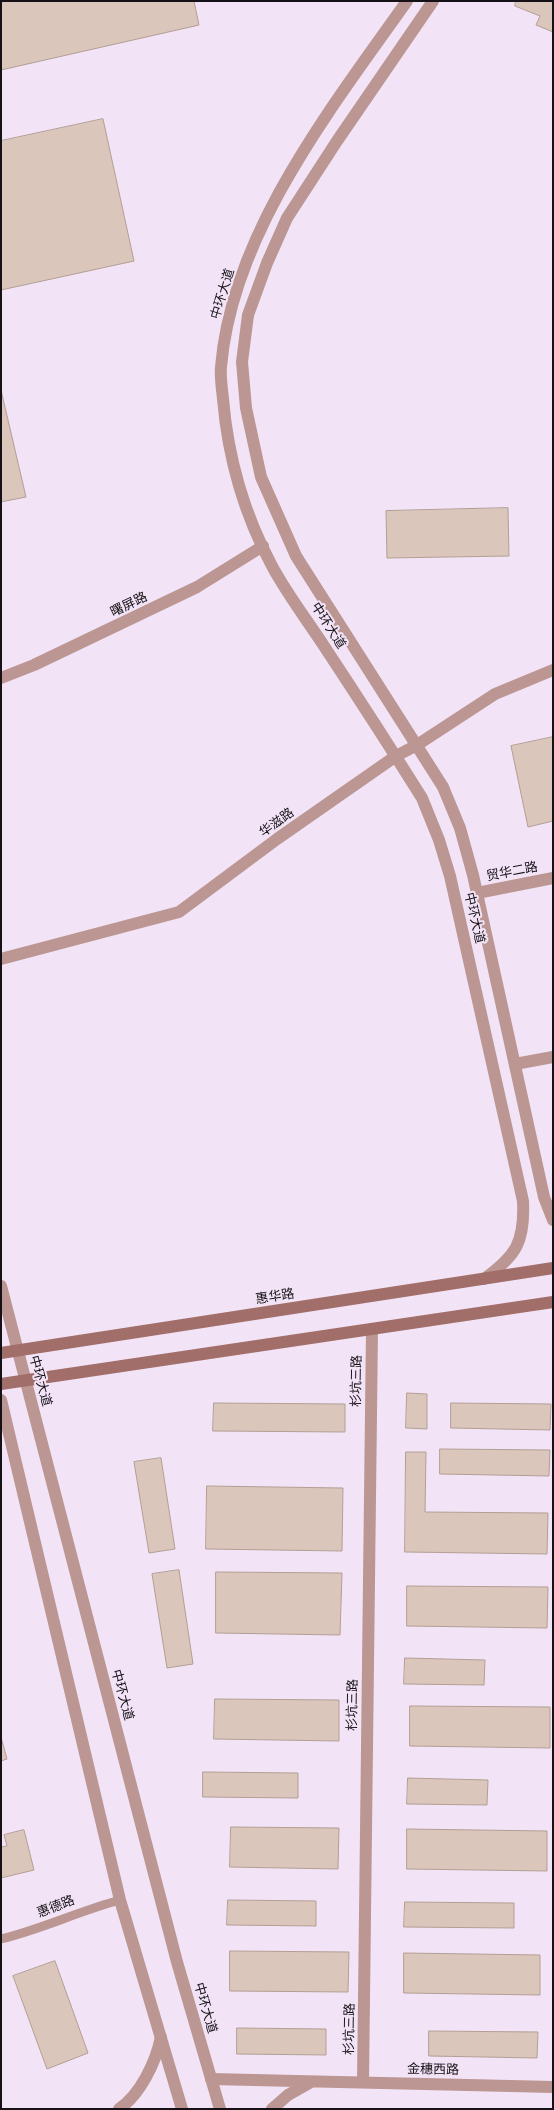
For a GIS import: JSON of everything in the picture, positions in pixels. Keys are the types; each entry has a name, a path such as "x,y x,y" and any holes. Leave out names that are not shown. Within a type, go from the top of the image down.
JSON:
{"main road":[{"name":"惠华路","path":"1,1353 553,1268"},
{"path":"1,1384 550,1304"}],"street":[{"name":"中环大道","path":"407,1 318,126 292,169 254,244 229,314 220,369 225,421 236,478 249,516 273,567 422,798 439,840 450,876 524,1201 524,1221 518,1244 506,1263 484,1279"},
{"name":"中环大道","path":"433,1 337,140 288,218 267,263 248,315 242,362 246,408 261,477 296,556 417,745 442,787 460,828 477,893 544,1197 553,1220"},
{"name":"曙屏路","path":"1,678 34,666 197,587 263,546"},
{"name":"华滋路","path":"1,959 179,912 277,839 396,756 417,745 494,694 553,670"},
{"name":"贸华二路","path":"477,893 553,878"},
{"path":"514,1064 553,1057"},
{"name":"中环大道","path":"1,1286 177,1962 220,2109"},
{"name":"杉坑三路","path":"363,2082 372,1329"},
{"path":"1,1400 120,1900 182,2109"},
{"path":"119,2109 129,2102 141,2084 158,2050 161,2037"},
{"name":"金穗西路","path":"211,2079 553,2087"},
{"path":"272,2109 288,2095 312,2081"}],"lane":[{"name":"惠德路","path":"1,1939 23,1934 91,1908 120,1900"}],"building":[{"path":"1,1 194,1 199,25 1,70"},
{"path":"516,1 553,1 553,32 536,25 540,16 515,6"},
{"path":"103,119 134,261 1,290 1,141"},
{"path":"1,390 26,497 1,502"},
{"path":"508,508 509,556 387,558 386,511"},
{"path":"553,737 553,821 528,827 511,746"},
{"path":"407,1393 427,1394 427,1429 406,1428"},
{"path":"214,1403 345,1404 345,1432 213,1431"},
{"path":"451,1403 551,1404 550,1430 451,1428"},
{"path":"440,1449 550,1450 549,1476 440,1474"},
{"path":"406,1452 426,1452 425,1512 548,1513 547,1554 405,1552"},
{"path":"161,1458 175,1549 149,1553 134,1462"},
{"path":"207,1486 343,1488 342,1551 206,1549"},
{"path":"179,1570 193,1664 167,1668 152,1574"},
{"path":"216,1572 342,1573 340,1635 216,1633"},
{"path":"407,1586 548,1587 547,1628 407,1626"},
{"path":"405,1658 485,1660 484,1685 404,1684"},
{"path":"215,1699 339,1700 339,1741 214,1739"},
{"path":"410,1706 550,1707 550,1748 410,1746"},
{"path":"1,1737 7,1759 1,1761"},
{"path":"203,1772 298,1773 298,1798 203,1797"},
{"path":"408,1778 488,1780 487,1805 407,1804"},
{"path":"231,1827 339,1828 338,1869 230,1867"},
{"path":"407,1829 547,1831 547,1871 407,1869"},
{"path":"24,1830 34,1870 1,1878 1,1847 7,1846 4,1835"},
{"path":"228,1900 316,1901 316,1926 227,1925"},
{"path":"405,1902 514,1903 514,1928 404,1927"},
{"path":"230,1951 349,1952 348,1992 230,1991"},
{"path":"404,1953 540,1955 540,1995 404,1993"},
{"path":"55,1961 88,2053 47,2069 13,1976"},
{"path":"237,2028 326,2029 326,2055 237,2054"},
{"path":"429,2031 538,2032 537,2058 429,2056"}]}
